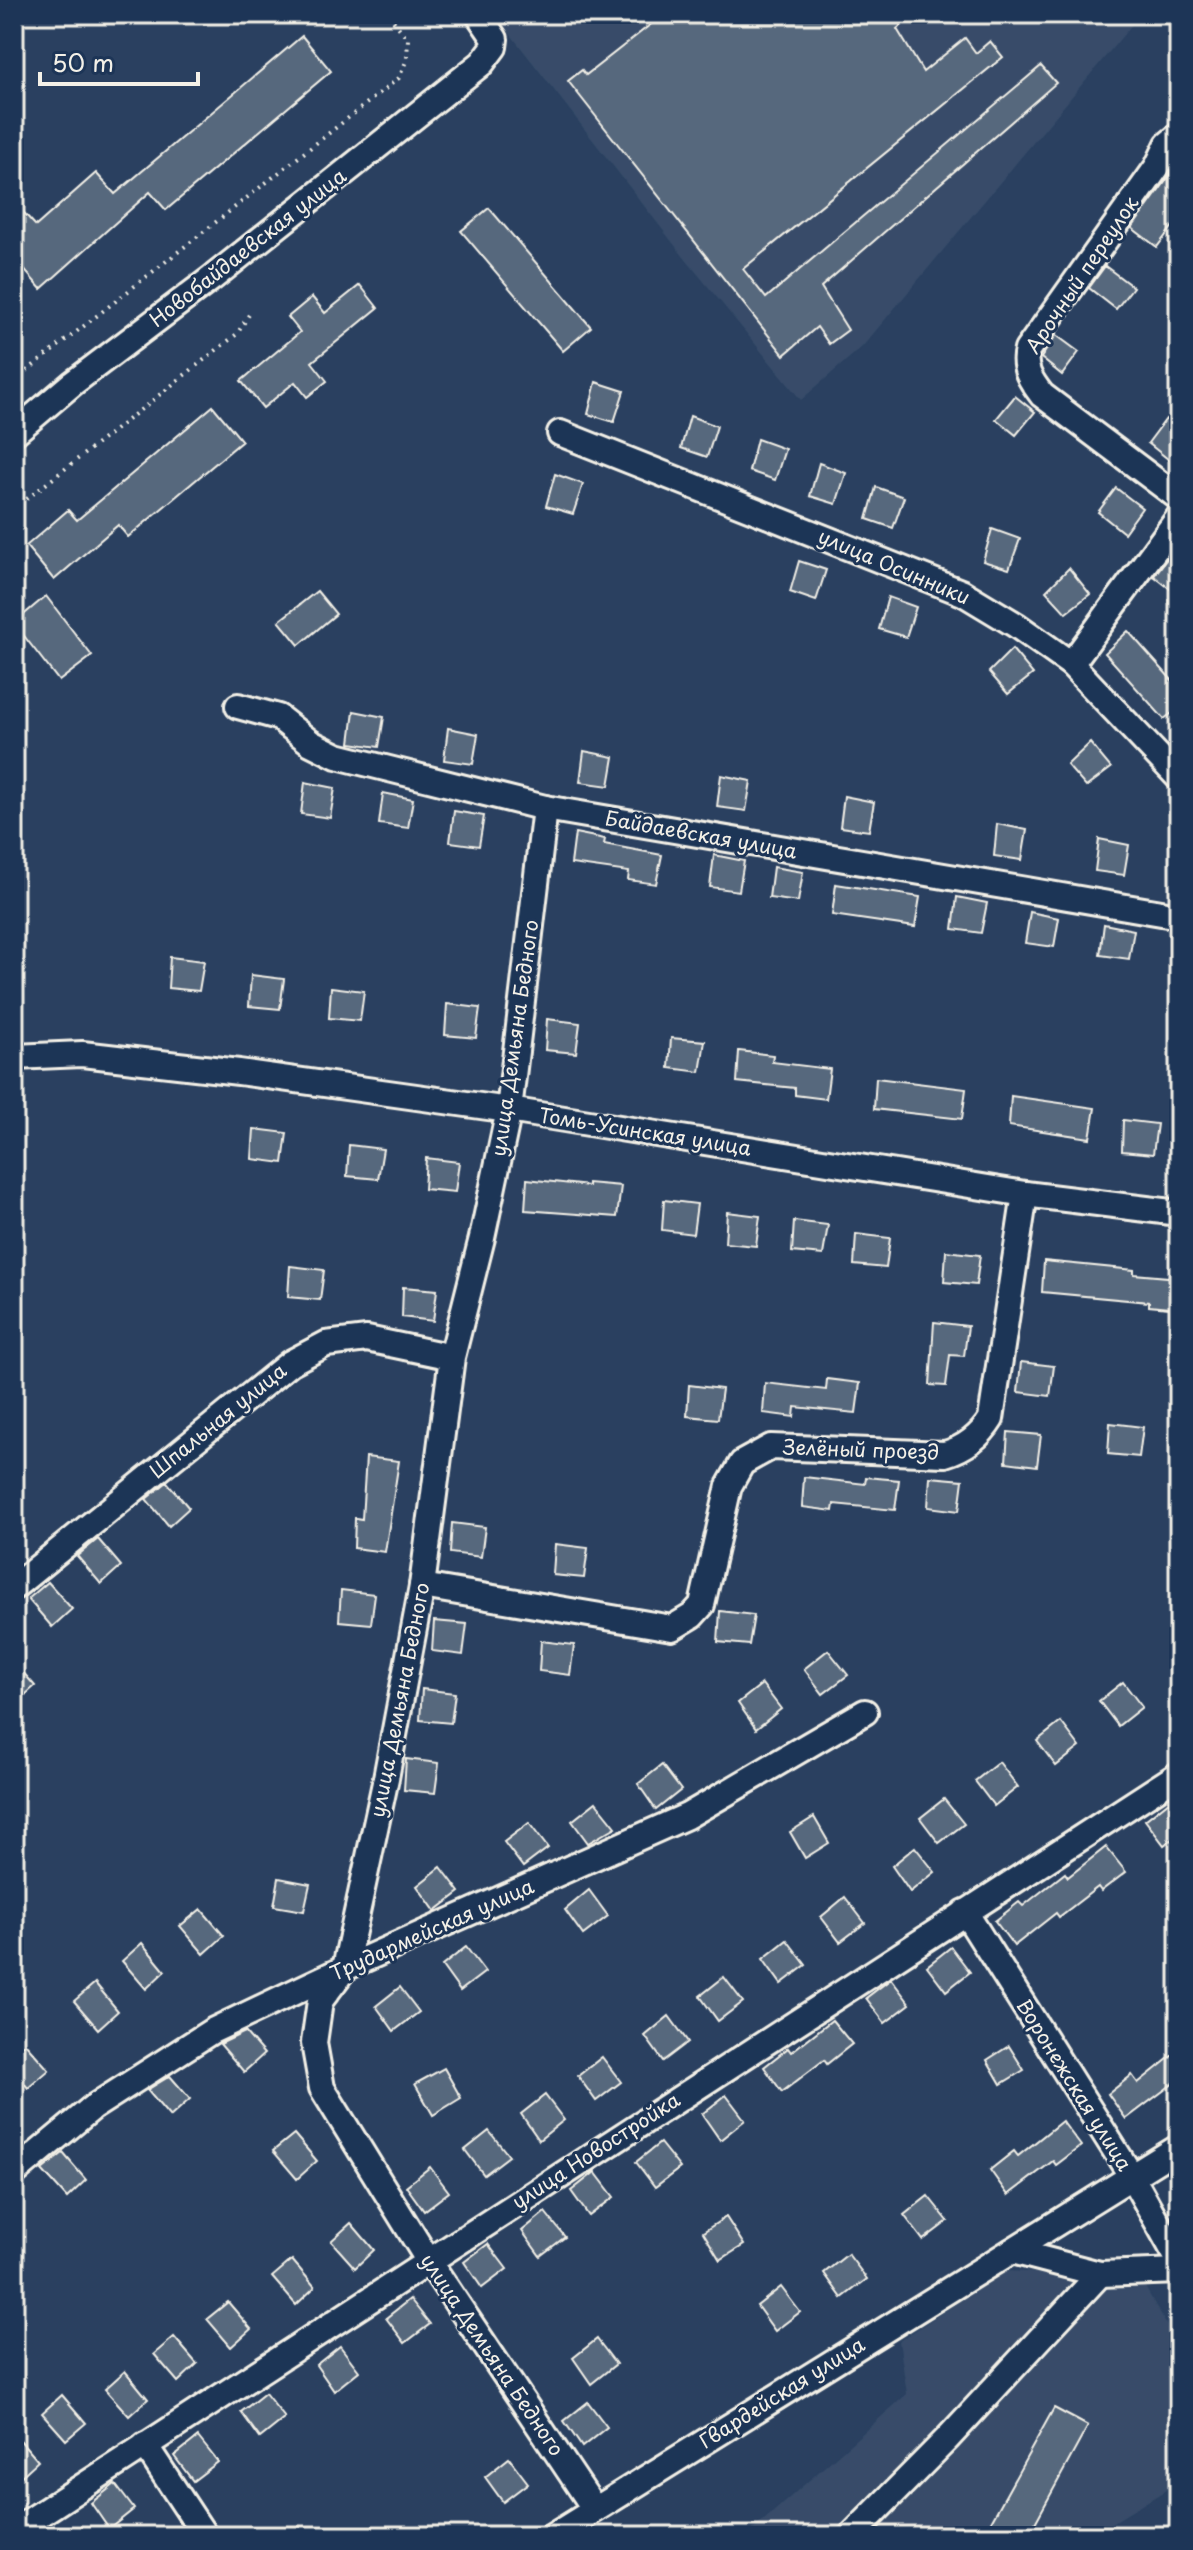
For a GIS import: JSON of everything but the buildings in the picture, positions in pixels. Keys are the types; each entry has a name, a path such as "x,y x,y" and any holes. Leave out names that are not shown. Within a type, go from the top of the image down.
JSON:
{"street":[{"name":"Новобайдаевская улица","path":"14,433 73,383 212,278 482,63 494,47 495,39 478,14"},
{"name":"Арочный переулок","path":"1179,135 1168,144 1157,167 1027,350 1025,358 1030,378 1042,395 1179,498"},
{"name":"улица Осинники","path":"560,433 963,593 1071,664 1179,778"},
{"path":"1071,664 1179,517"},
{"name":"Байдаевская улица","path":"238,706 278,717 311,743 337,756 545,808 1179,916"},
{"name":"улица Демьяна Бедного","path":"545,808 509,1110 482,1238 452,1357 422,1586 386,1778 345,1968 320,2001 314,2043 322,2088 428,2260 594,2508"},
{"name":"Томь-Усинская улица","path":"14,1057 82,1054 239,1072 509,1110 1025,1194 1179,1213"},
{"name":"Зелёный проезд","path":"422,1586 672,1628 692,1616 702,1605 729,1486 742,1463 771,1447 945,1454 961,1449 983,1431 991,1419 1025,1194"},
{"name":"Шпальная улица","path":"14,1587 302,1356 326,1344 367,1339 452,1357"},
{"name":"Трудармейская улица","path":"14,2173 92,2108 212,2031 345,1968 687,1816 865,1712"},
{"name":"улица Новостройка","path":"14,2531 1179,1774"},
{"name":"Воронежская улица","path":"965,1912 1132,2177 1179,2261"},
{"name":"Гвардейская улица","path":"553,2536 1179,2147"},
{"path":"1012,2251 1100,2274 1179,2271"},
{"path":"851,2536 947,2439 1100,2274"},
{"path":"145,2445 205,2536"}],"path":[{"path":"14,381 399,78 407,59 408,39 388,14"},
{"path":"14,509 237,334 250,313"}],"shaded area":[{"path":"511,14 1141,14 863,346 801,400 687,261 501,22"},
{"path":"1006,2271 1140,2278 1179,2347 1179,2482 1091,2536 746,2536 907,2394 899,2341"}]}
